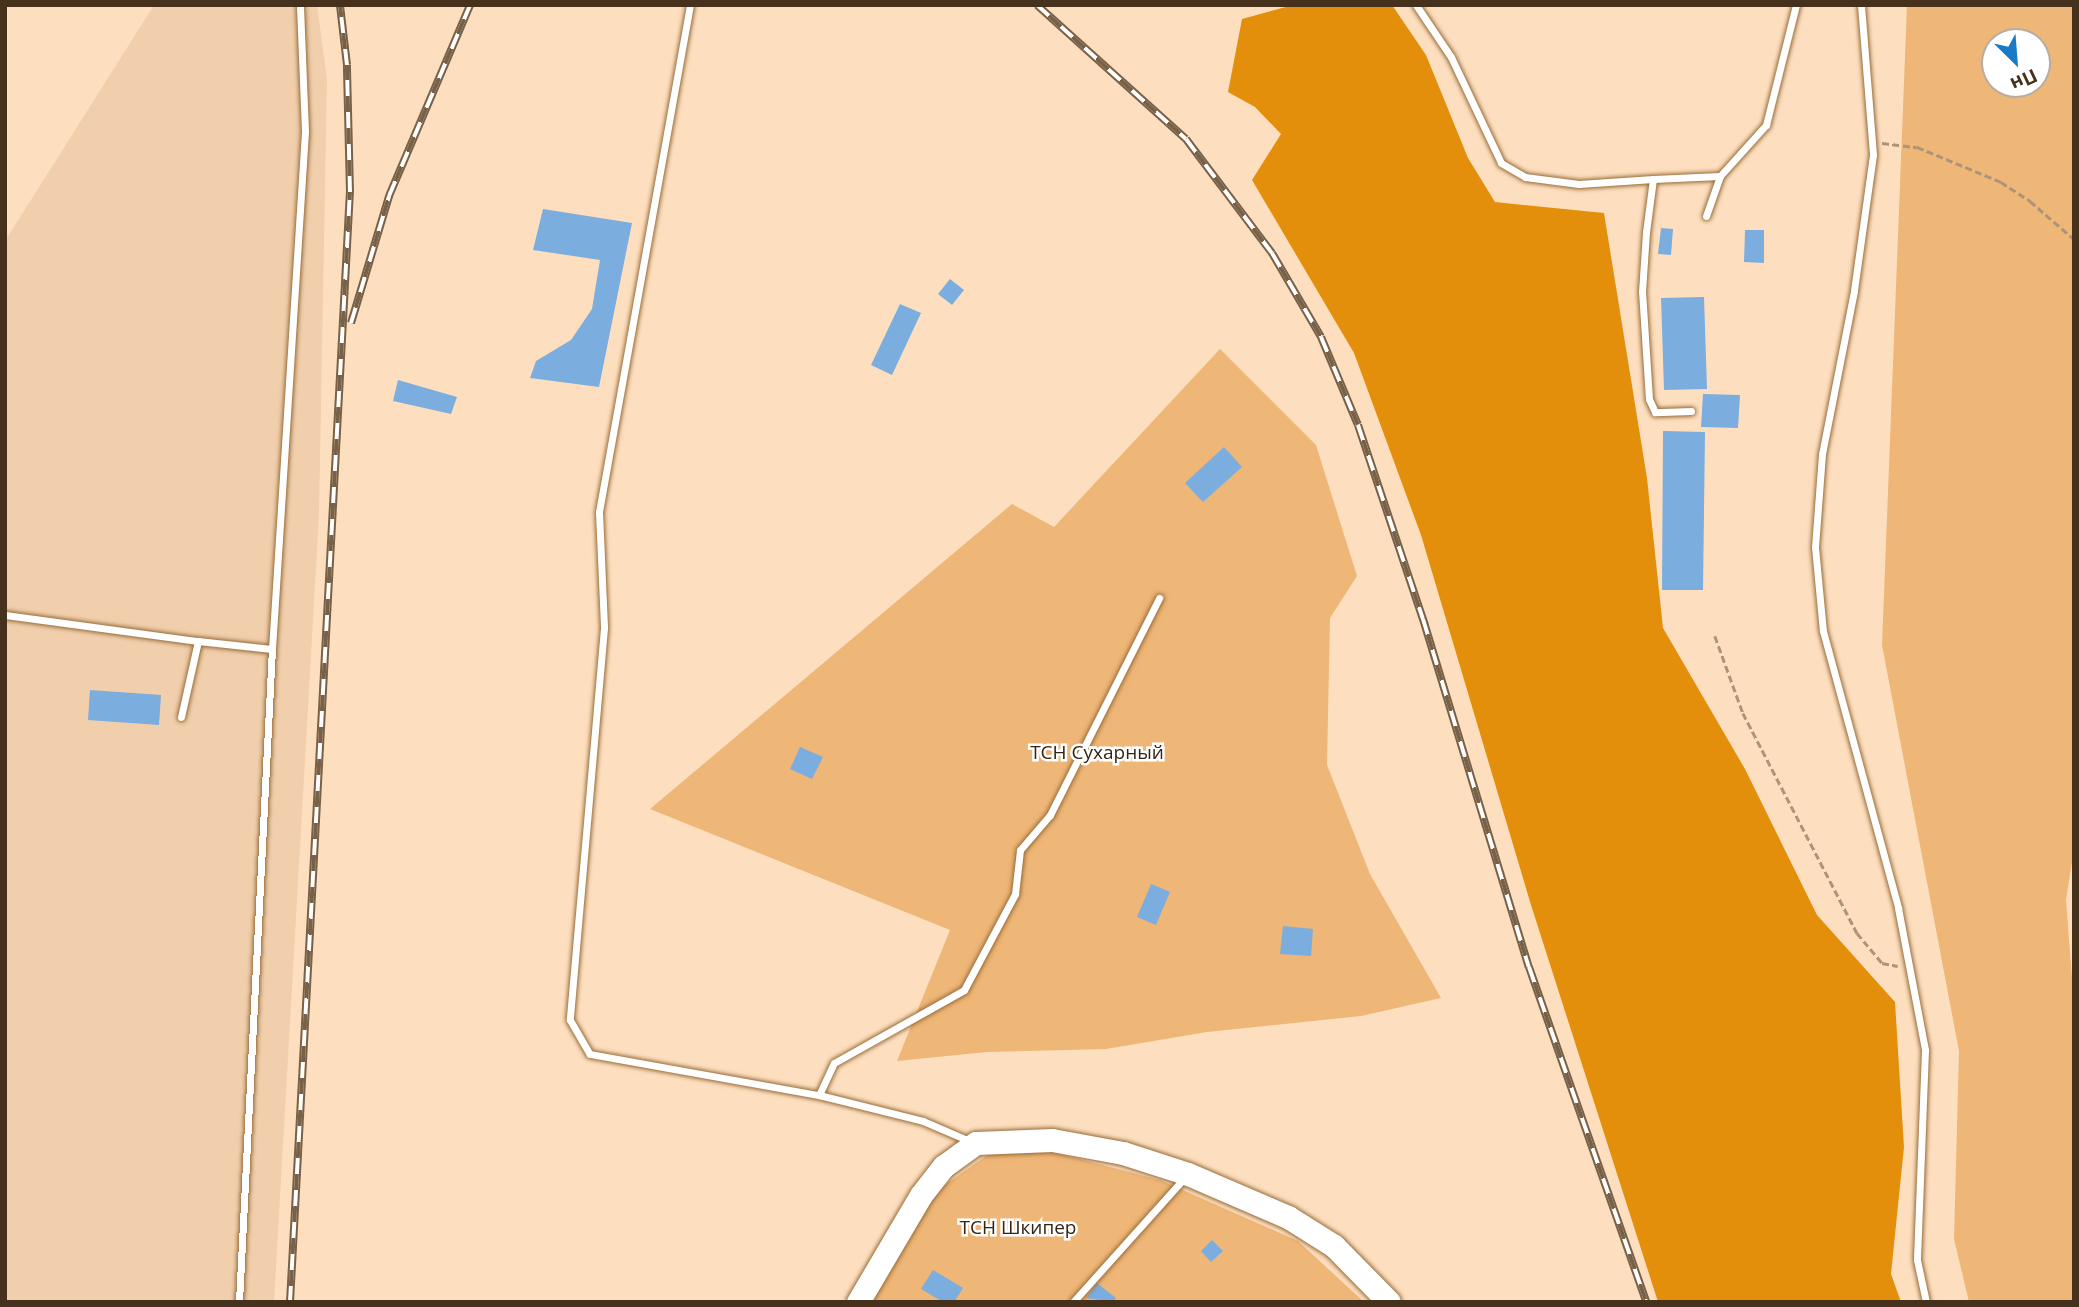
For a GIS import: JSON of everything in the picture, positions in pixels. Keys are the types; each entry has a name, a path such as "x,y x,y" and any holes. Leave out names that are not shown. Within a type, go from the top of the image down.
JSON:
{"main road":[{"path":"858,1302 921,1195 944,1166 976,1143 1052,1140 1123,1153 1188,1174 1287,1217 1334,1246 1389,1302"}],"lane":[{"path":"239,1302 272,649 305,131 300,5"},
{"path":"690,5 599,512 604,628 570,1020 590,1054 819,1095 923,1121 976,1143"},
{"path":"1416,5 1451,57 1501,163 1525,177 1579,184 1720,176"},
{"path":"1706,216 1720,176 1766,125 1796,5"},
{"path":"1861,5 1872,142 1854,291 1822,454 1815,547 1823,631 1911,969 1925,1050 1917,1260 1926,1302"},
{"path":"1653,179 1642,292 1649,399 1655,412 1691,411"},
{"path":"819,1095 834,1063 964,990 1015,894 1020,850 1050,815 1159,598"},
{"path":"5,615 272,649"},
{"path":"181,716 198,641"},
{"path":"1073,1302 1188,1174"}],"path":[{"path":"1872,142 1917,148 2001,182 2030,201 2074,239"},
{"path":"1715,636 1743,713 1857,933 1882,963 1911,969"}],"shaded area":[{"path":"154,5 317,5 327,79 319,515 274,1302 5,1302 5,241"},
{"path":"1293,5 1392,5 1426,55 1468,158 1495,202 1604,213 1647,478 1663,628 1745,769 1817,915 1895,1002 1904,1147 1891,1274 1901,1302 1658,1302 1531,905 1421,535 1354,353 1252,180 1281,134 1255,107 1228,92 1242,19"}],"green space":[{"path":"1907,5 2074,5 2074,849 2066,900 2074,1004 2074,1302 1969,1302 1954,1239 1959,1051 1882,645"},
{"name":"ТСН Сухарный","path":"1220,349 1316,445 1357,576 1330,618 1327,765 1370,874 1441,998 1361,1016 1207,1032 1106,1049 987,1052 897,1061 950,930 650,809 1012,504 1054,527"},
{"name":"ТСН Шкипер","path":"1048,1151 1160,1180 1298,1241 1364,1302 871,1302 935,1192 989,1154"}],"building":[{"path":"543,209 632,223 599,387 530,378 536,361 571,340 592,309 600,260 533,250"},
{"path":"1661,228 1673,229 1671,255 1658,254"},
{"path":"1745,230 1764,230 1764,263 1744,262"},
{"path":"950,279 964,290 952,305 938,294"},
{"path":"1704,297 1707,389 1664,390 1661,298"},
{"path":"900,304 921,313 892,375 871,365"},
{"path":"398,380 457,397 451,414 393,401"},
{"path":"1703,394 1740,395 1738,428 1701,427"},
{"path":"1663,431 1705,432 1703,590 1662,590"},
{"path":"1224,447 1242,467 1203,502 1185,483"},
{"path":"90,690 161,695 159,725 88,720"},
{"path":"800,747 823,757 812,779 790,769"},
{"path":"1151,884 1170,892 1156,925 1137,917"},
{"path":"1283,926 1313,929 1311,956 1280,954"},
{"path":"1212,1240 1223,1251 1211,1262 1201,1251"},
{"path":"933,1270 963,1288 954,1302 943,1302 921,1289"},
{"path":"1097,1283 1116,1298 1113,1302 1086,1298"}],"railway":[{"path":"290,1302 350,192 347,65 340,5"},
{"path":"351,323 389,196 470,5"},
{"path":"1037,5 1186,139 1272,253 1321,337 1358,425 1423,619 1529,967 1646,1302"}]}
